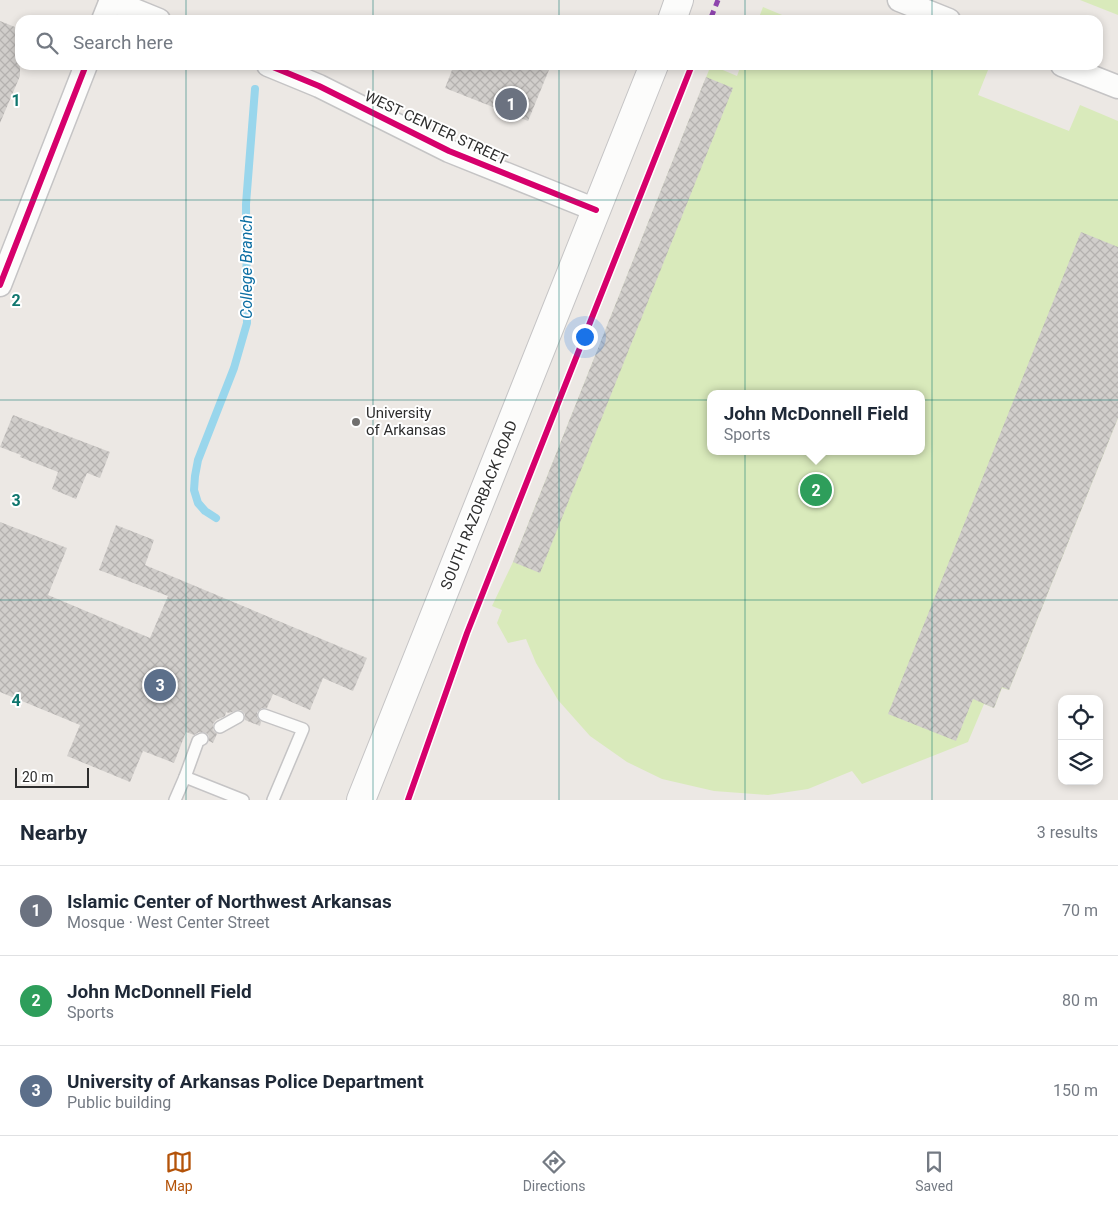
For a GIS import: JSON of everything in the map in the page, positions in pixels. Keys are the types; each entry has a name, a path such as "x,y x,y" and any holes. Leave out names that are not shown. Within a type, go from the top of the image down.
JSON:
{"main road":[{"path":"674,15 680,0"},
{"name":"SOUTH RAZORBACK ROAD","path":"361,800 652,70"}],"street":[{"path":"105,15 111,0 147,15"},
{"path":"899,0 936,15"},
{"path":"0,285 6,255 84,70"},
{"name":"WEST CENTER STREET","path":"280,70 319,86 449,151 596,210"},
{"path":"1075,70 1118,87"}],"lane":[{"path":"264,715 303,729 273,800"},
{"path":"220,727 238,717"},
{"path":"175,800 198,741 202,739"},
{"path":"185,777 243,800"}],"green space":[{"path":"1080,0 1118,0 1118,15"},
{"path":"763,7 782,15 760,15"},
{"path":"709,70 723,70 737,76 739,70 988,70 978,95 1069,131 1080,105 1118,121 1118,418 1009,690 1002,688 994,708 984,704 968,742 862,784 852,771 808,789 768,795 714,791 662,779 627,762 590,736 558,700 536,663 526,639 508,643 497,623 502,610 492,606 513,562"}],"building":[{"path":"0,21 15,27 15,70 20,70 20,76 0,123"},
{"path":"452,70 549,70 528,121 445,88"},
{"path":"706,77 733,88 540,573 513,562"},
{"path":"1081,232 1118,247 1118,418 1009,690 1002,687 994,708 973,699 956,741 888,714"},
{"path":"13,415 110,452 100,478 87,473 76,499 52,489 58,472 0,447"},
{"path":"0,522 67,548 48,595 150,638 168,596 99,570 116,525 154,540 145,565 367,658 353,691 323,678 310,710 273,694 267,708 262,708 257,712 257,717 261,722 260,726 245,720 245,714 241,710 226,712 225,716 216,720 213,724 213,730 217,734 213,743 209,741 209,736 206,733 199,732 194,735 186,732 174,763 143,751 130,782 67,756 80,725 0,692"}],"waterway":[{"name":"College Branch","path":"216,518 205,511 198,503 194,490 195,476 198,460 234,368 247,323 246,204 255,89"}],"marked path":[{"path":"712,15 718,0"}],"cycle path":[{"path":"0,285 84,70"},
{"path":"280,70 319,86 449,151 596,210"},
{"path":"408,800 467,633 690,70"}],"place":[{"name":"Islamic Center of Northwest Arkansas","path":"511,104"},
{"name":"University of Arkansas","path":"356,422"},
{"name":"John McDonnell Field","path":"816,490"},
{"name":"University of Arkansas Police Department","path":"160,685"}]}
